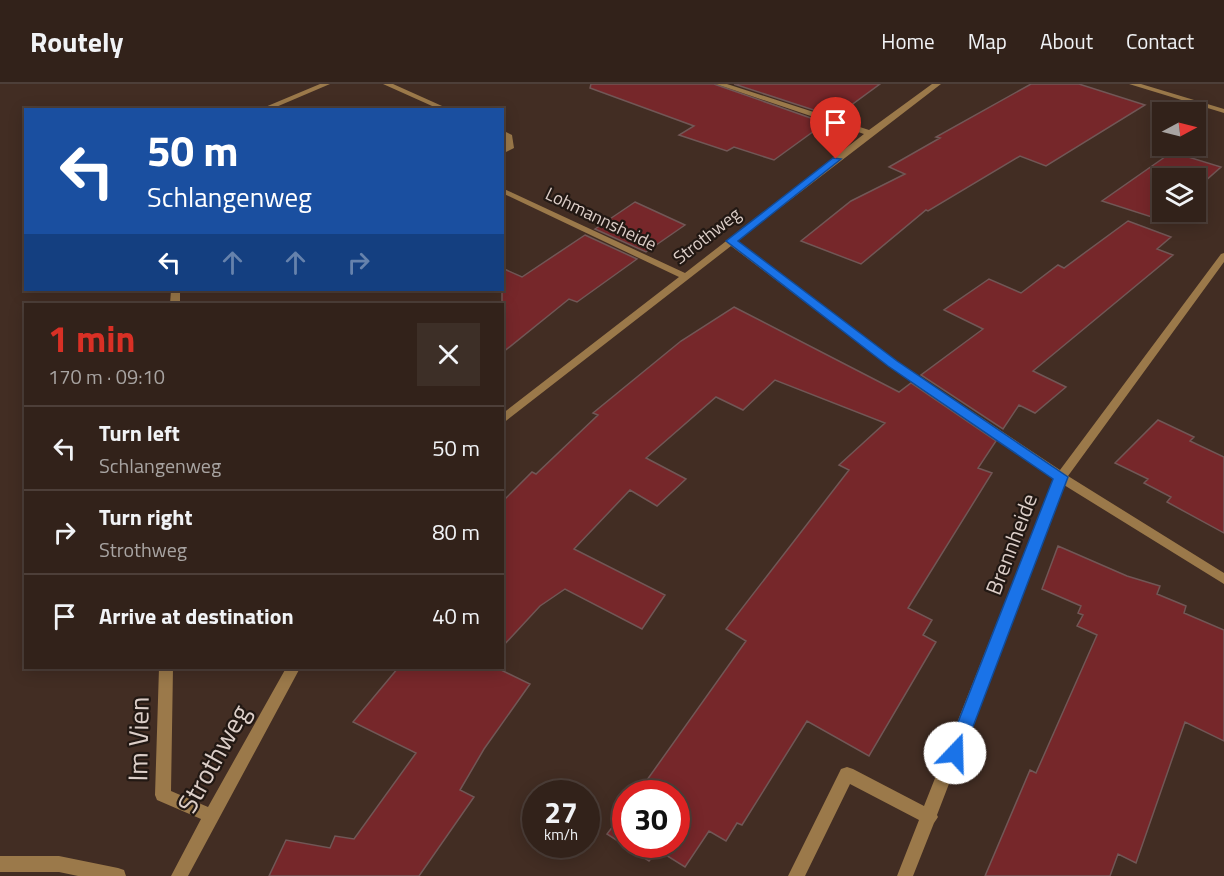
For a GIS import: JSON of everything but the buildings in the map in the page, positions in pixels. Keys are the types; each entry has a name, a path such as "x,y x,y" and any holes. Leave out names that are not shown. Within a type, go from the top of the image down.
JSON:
{"street":[{"path":"266,108 326,84"},
{"path":"387,84 443,108"},
{"path":"720,84 870,133"},
{"name":"Strothweg","path":"504,418 870,133 937,84"},
{"path":"1133,84 1224,111"},
{"path":"504,133 508,135 510,148 504,151"},
{"name":"Lohmannsheide","path":"504,191 686,278"},
{"path":"731,241 892,363 1061,477 1224,579"},
{"name":"Brennheide","path":"905,876 1061,477 1224,256"},
{"name":"Im Vien","path":"166,669 163,795 212,816"},
{"name":"Strothweg","path":"179,876 292,669"},
{"path":"796,876 847,774 930,817"},
{"path":"0,864 58,864 118,876"}],"route":[{"path":"836,159 731,241 892,363 1061,477 955,753"}]}
